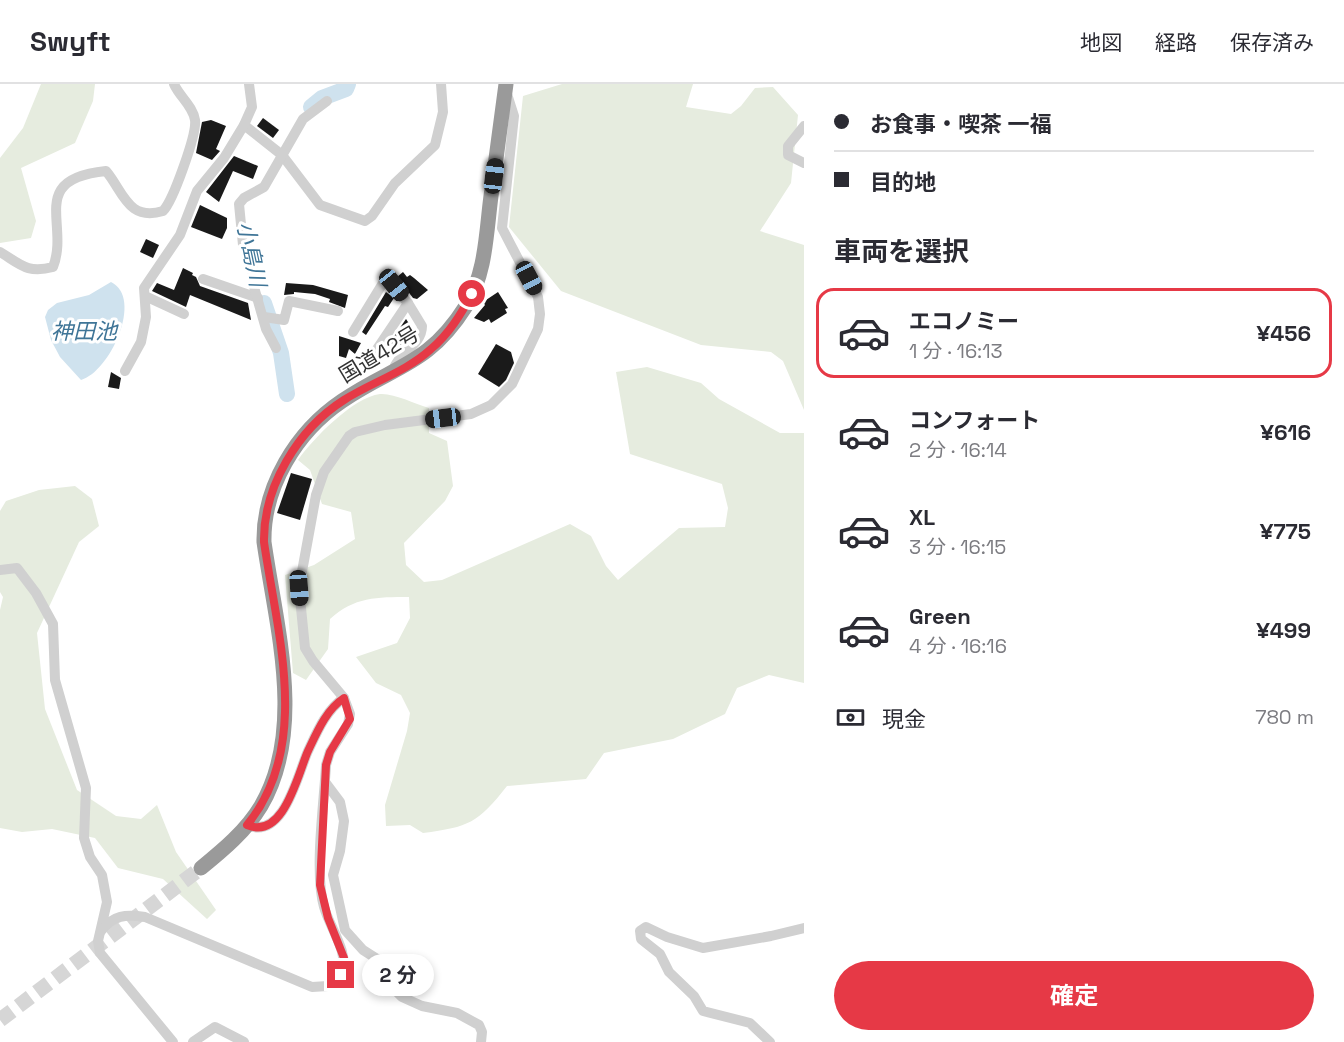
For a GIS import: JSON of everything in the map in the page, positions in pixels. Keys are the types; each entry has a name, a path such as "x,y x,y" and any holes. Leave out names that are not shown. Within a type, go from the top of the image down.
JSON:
{"highway":[{"name":"国道42号","path":"201,868 247,825 261,806 272,782 282,750 286,724 285,689 264,542 264,521 268,501 286,462 324,415 345,399 392,374 432,348 453,326 477,286 485,243 506,84"}],"street":[{"path":"0,252 21,268 43,270 53,267 57,258 54,206 59,193 66,184 95,172 106,171 130,208 143,213 163,211 188,154 195,125 190,109 174,84"},
{"path":"125,371 141,342 146,317 144,288 180,235 197,192 224,158 244,125 252,107 249,84"},
{"path":"244,125 282,155 320,205 369,220 395,183 435,145 443,112 441,84"},
{"path":"101,931 110,921 121,916 145,917 305,985 323,988 333,984 341,975 344,966 320,885 327,758 350,719 344,698 309,656 302,633 300,578 316,495 324,472 349,436 355,432 385,425 471,414 491,405 512,384 538,329 540,314 538,297 502,228 514,116 506,84"},
{"path":"276,348 252,281 252,263 243,244 239,204 244,198 264,187 303,119 327,101"},
{"path":"804,126 788,146 788,155 804,163"},
{"path":"353,332 386,278 408,303 422,326 422,332 395,364 392,374"},
{"path":"203,279 258,298"},
{"path":"145,296 184,314"},
{"path":"264,317 284,320 289,301 338,311"},
{"path":"373,355 408,303"},
{"path":"0,570 17,568 36,593 53,624 56,680 86,788 84,838 90,856 102,874 107,902 98,944 101,956 173,1042"},
{"path":"247,825 254,827 266,825 284,808 292,795 322,723 331,708 344,698"},
{"path":"325,782 338,799 344,821 340,851 333,875 345,930 369,956 385,964 395,990 402,997 422,1006 453,1011 475,1023 482,1032 481,1042"},
{"path":"770,1042 750,1023 703,1011 694,996 669,972 660,954 641,939 640,931 646,927 651,928 665,937 703,948 804,928"},
{"path":"193,1042 215,1027 244,1042"}],"shaded area":[{"path":"41,84 95,84 93,101 75,143 21,168 36,221 31,238 0,243 0,158 23,128"},
{"path":"562,84 693,84 686,107 731,114 741,106 755,88 773,87 798,115 791,183 760,231 804,245 804,410 783,361 771,352 701,345 561,291 509,227 523,96"},
{"path":"647,367 701,383 719,399 780,433 804,433 804,683 769,675 737,688 725,714 673,739 604,753 586,779 507,786 480,816 462,825 423,833 410,825 386,826 385,805 407,731 410,713 401,695 376,683 356,657 397,643 410,618 409,597 366,600 348,606 330,619 328,649 306,680 293,673 285,575 314,565 355,539 351,512 322,504 310,470 298,460 334,421 369,397 380,394 392,395 429,408 429,433 447,441 453,486 445,501 404,543 406,565 424,582 442,580 570,524 591,536 606,566 618,580 679,528 725,527 728,508 722,484 630,454 616,372"},
{"path":"75,486 92,499 99,526 79,542 37,633 45,709 77,790 116,816 141,819 157,805 176,852 216,910 207,919 163,879 118,868 95,838 52,829 22,832 0,828 0,610 3,597 0,592 0,511 6,501 39,490"}],"water":[{"name":"神田池","path":"111,282 120,290 124,303 124,318 112,350 103,364 81,380 60,357 51,340 45,317 48,310 57,303 89,295"}],"building":[{"path":"263,118 279,130 273,138 257,126"},
{"path":"211,120 226,126 216,149 220,151 212,160 196,153 202,122"},
{"path":"234,156 258,166 253,179 233,171 219,202 206,192"},
{"path":"200,205 227,218 227,228 222,239 191,227"},
{"path":"146,239 159,245 153,258 140,252"},
{"path":"183,268 193,273 192,275 196,277 200,286 248,303 251,320 190,295 186,307 152,291 157,283 174,290"},
{"path":"403,272 428,290 417,299 413,298 397,277"},
{"path":"286,283 313,285 348,295 345,308 329,302 330,299 315,294 294,292 294,294 284,295"},
{"path":"386,292 394,298 388,307 385,306 366,335 362,332"},
{"path":"498,292 508,308 505,309 507,313 491,323 489,319 484,322 474,318 485,305 483,302"},
{"path":"406,319 414,331 393,353 386,348"},
{"path":"339,336 361,343 355,354 349,349 346,358 339,356"},
{"path":"496,344 511,352 514,363 506,380 499,387 478,374"},
{"path":"111,372 121,378 119,389 108,387"},
{"path":"291,473 312,479 300,520 277,513"}],"waterway":[{"name":"小島川","path":"311,107 322,98 346,89 348,84"},
{"name":"小島川","path":"264,303 281,353 287,394"}],"tunnel":[{"path":"0,1020 201,868"}],"route":[{"path":"341,975 344,969 344,958 323,904 319,877 327,758 350,719 344,698 331,708 322,723 292,795 284,808 272,822 262,827 247,825 261,806 272,782 282,750 286,724 285,689 264,542 264,521 268,501 279,473 324,415 345,399 423,356 453,326 472,294"}]}
